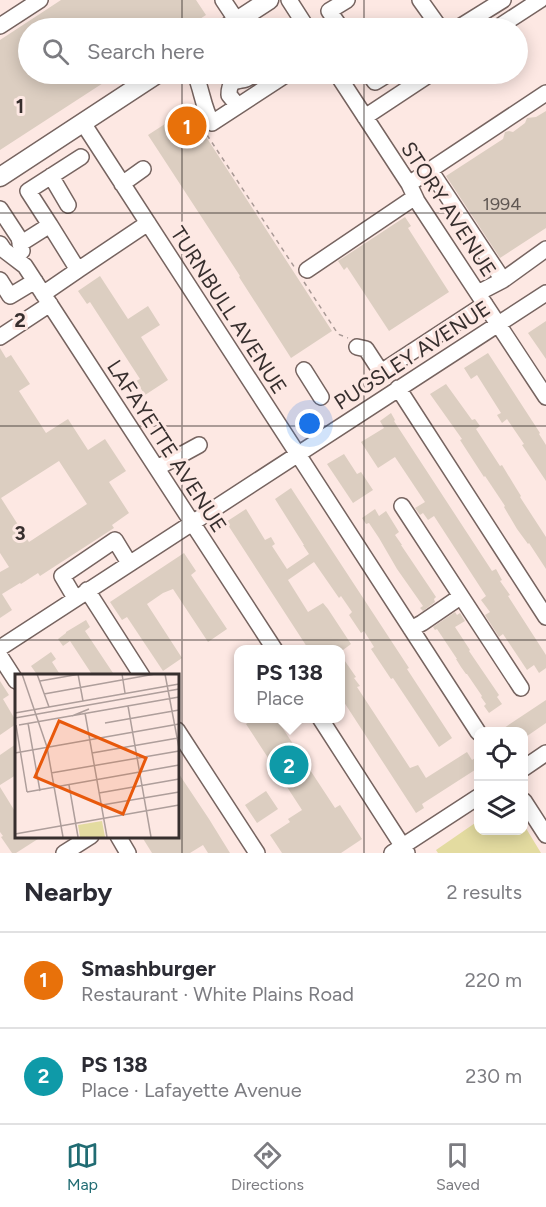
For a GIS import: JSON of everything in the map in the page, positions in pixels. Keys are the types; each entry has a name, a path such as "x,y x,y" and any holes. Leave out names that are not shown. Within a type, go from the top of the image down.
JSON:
{"main road":[{"path":"242,18 269,0"},
{"path":"0,177 142,84"}],"street":[{"path":"0,26 40,0"},
{"path":"223,0 229,18"},
{"path":"289,0 301,18"},
{"path":"334,18 329,11 347,0"},
{"path":"420,0 433,18"},
{"path":"474,18 503,0"},
{"path":"512,18 540,0"},
{"path":"199,84 206,114 212,123 272,84"},
{"path":"232,84 229,95 238,106"},
{"name":"STORY AVENUE","path":"344,84 546,397"},
{"path":"365,117 415,84"},
{"path":"307,270 412,191 430,170 546,93"},
{"name":"TURNBULL AVENUE","path":"83,123 282,421 298,454 475,727"},
{"path":"78,270 28,191 81,157"},
{"path":"122,184 144,169"},
{"path":"430,170 503,280"},
{"path":"40,210 65,200 51,176"},
{"name":"LAFAYETTE AVENUE","path":"0,209 19,238 25,266 272,645"},
{"path":"0,337 42,293 148,223"},
{"path":"20,244 50,225"},
{"name":"LAFAYETTE AVENUE","path":"0,244 4,250 25,266"},
{"path":"362,343 381,372 482,299 503,280 546,249"},
{"path":"0,280 10,296 42,293"},
{"name":"PUGSLEY AVENUE","path":"0,648 546,293"},
{"path":"304,370 321,397"},
{"path":"398,388 546,617"},
{"path":"157,468 199,445"},
{"path":"402,506 521,688"},
{"path":"129,563 115,540 62,576 81,594 141,674"},
{"path":"411,629 460,597"},
{"path":"0,656 15,679"},
{"path":"323,723 401,851 474,800"},
{"path":"178,732 257,853"},
{"path":"528,765 546,753"},
{"path":"528,807 546,835"},
{"path":"64,853 89,838"},
{"path":"119,838 128,853"}],"path":[{"path":"208,136 338,334 362,343"}],"shaded area":[{"path":"474,824 474,835 528,835 528,832 541,853 438,853 436,850"}],"building":[{"path":"61,0 196,0 206,15 201,18 34,18"},
{"path":"18,28 18,84 102,84 0,150 0,40"},
{"path":"188,109 332,331 291,358 148,135"},
{"path":"546,111 546,228 500,258 446,176 503,139 505,132 513,132 525,123 527,118 536,117"},
{"path":"405,217 411,226 408,228 449,292 389,331 347,267 344,270 338,261"},
{"path":"100,276 128,319 148,306 160,325 141,337 168,380 145,395 136,381 140,379 90,302 87,304 78,291"},
{"path":"546,321 546,359 528,333"},
{"path":"0,348 6,358 11,355 30,384 19,391 46,433 68,419 88,450 105,439 126,471 109,482 129,513 112,525 114,528 40,576 38,573 2,594 12,610 0,618 0,572 9,567 0,553","holes":["59,461 87,504 29,542 1,498"]},
{"path":"488,353 546,445 546,481 507,419 502,423 497,415 501,413 477,375 471,379 464,368"},
{"path":"446,384 472,420 475,419 480,426 476,429 500,466 502,465 546,537 546,569 517,529 505,506 460,440 462,439 430,394"},
{"path":"391,413 492,571 496,569 502,580 500,581 510,595 508,596 546,655 546,668 539,673 534,665 527,670 503,634 499,637 485,615 490,612 481,600 486,596 434,516 428,520 415,508 425,502 395,457 378,468 361,442 384,428 380,421"},
{"path":"344,454 357,474 361,472 373,490 353,503 327,464"},
{"path":"291,488 452,738 439,747 371,649 374,647 364,631 361,633 349,615 352,612 341,596 339,598 314,562 288,580 308,612 323,603 351,644 345,648 345,645 306,645 226,522 246,509 265,540 271,537 275,544 272,546 287,569 309,554 275,499"},
{"path":"375,509 379,516 386,511 399,532 395,535 436,597 435,602 423,611 420,608 423,606 379,538 369,523 366,524 362,518"},
{"path":"184,553 196,571 191,575 227,629 208,642 173,589 163,593 147,604 182,658 163,671 127,617 122,620 110,602"},
{"path":"455,612 457,615 460,613 465,621 455,627 499,695 497,697 502,704 489,713 484,706 486,704 482,696 437,629 433,627"},
{"path":"86,620 90,627 85,631 114,674 92,674 70,641 63,646 58,639"},
{"path":"51,652 56,659 52,662 60,674 37,674 31,666"},
{"path":"345,661 356,677 354,678 360,686 357,687 410,768 418,765 426,778 467,752 472,760 474,759 474,771 422,804 424,808 416,813 345,704"},
{"path":"0,681 9,695 3,699 15,719 15,725 0,735"},
{"path":"546,700 546,723 528,735 528,727 506,727"},
{"path":"279,723 335,808 340,805 362,839 341,853 282,853 270,835 290,822 288,819 302,810 246,724"},
{"path":"15,745 15,776 0,785 0,755"},
{"path":"178,772 230,853 208,853 203,845 190,853 152,853 143,838 178,838"},
{"path":"0,787 15,811 15,838 39,838 16,853 12,853 0,832"},
{"path":"266,791 278,809 257,823 245,805"}],"place":[{"name":"Smashburger","path":"187,126"},
{"name":"PS 138","path":"289,765"}]}
